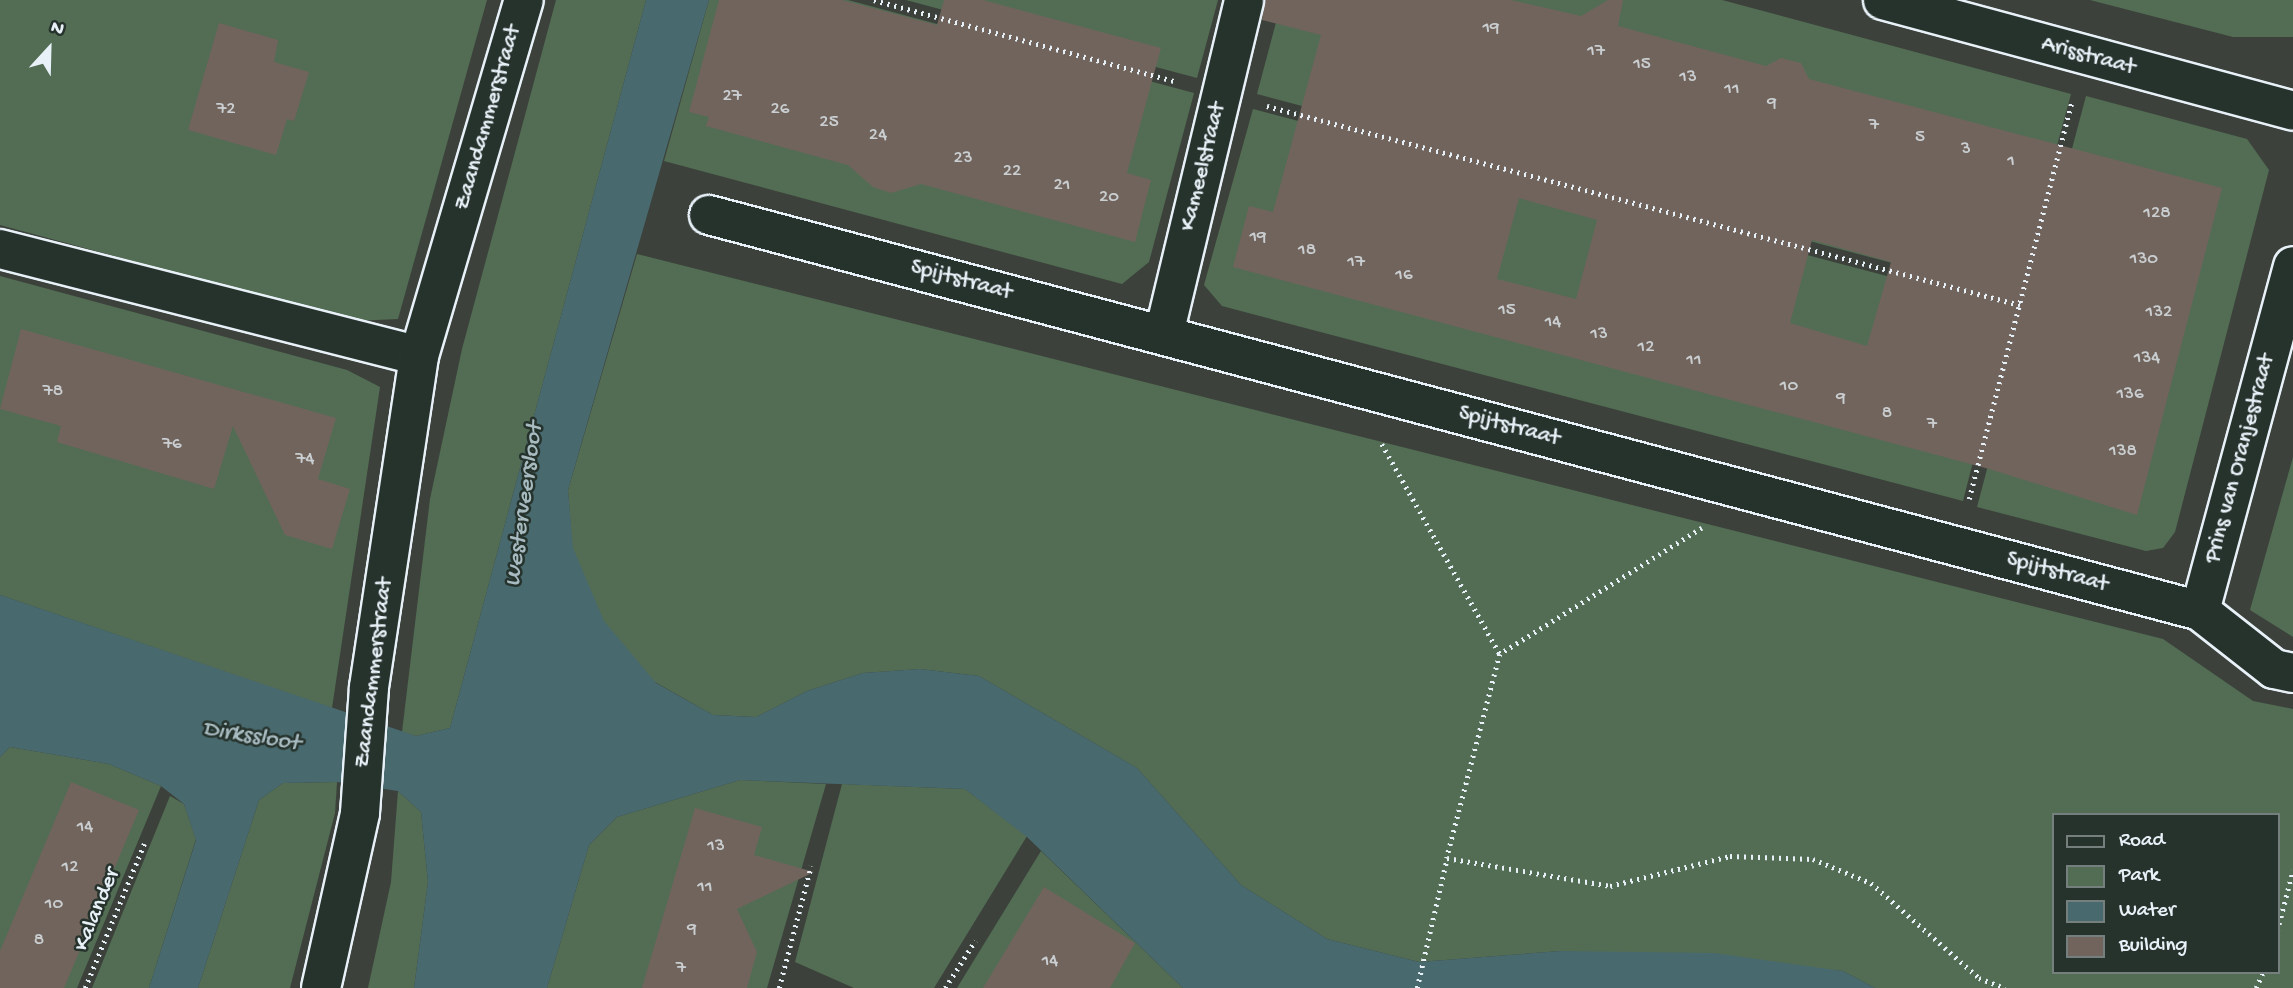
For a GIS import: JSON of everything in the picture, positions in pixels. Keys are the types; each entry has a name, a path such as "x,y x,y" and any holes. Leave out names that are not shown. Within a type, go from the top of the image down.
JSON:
{"street":[{"name":"Zaandammerstraat","path":"321,988 360,813 369,687 419,356 524,0"},
{"name":"Kameelstraat","path":"1164,334 1244,0"},
{"name":"Arisstraat","path":"1883,0 2293,111"},
{"name":"Spijtstraat","path":"709,215 2200,611 2274,669 2293,673"},
{"path":"0,249 419,356"},
{"name":"Prins van Oranjestraat","path":"2200,611 2293,266"}],"path":[{"path":"874,0 2020,305"},
{"path":"1957,546 2084,56"},
{"path":"1373,391 1368,420 1500,654"},
{"path":"1417,988 1447,858 1500,654 1734,508 1740,488"},
{"name":"Kalander","path":"85,988 144,845"},
{"path":"1447,858 1610,886 1730,856 1813,859 1871,883 1979,978 2005,988"},
{"path":"779,988 811,866"},
{"path":"2279,923 2293,870"},
{"path":"945,988 975,941"}],"green space":[{"path":"0,0 487,0 398,319 354,321 0,225"},
{"path":"556,0 646,0 450,728 416,736 402,732 430,499 462,349"},
{"path":"709,0 848,0 1194,93 1149,262 1122,284 664,161"},
{"path":"906,0 1218,0 1197,78"},
{"path":"1282,0 1722,0 2071,94 2016,296 1257,94"},
{"path":"2090,0 2293,0 2293,37 2233,37"},
{"path":"2086,96 2247,139 2269,170 2175,532 2163,548 2146,551 1977,507"},
{"path":"1253,109 2012,309 1963,501 1222,306 1204,285"},
{"path":"637,254 2163,639 2253,701 2293,709 2293,988 1875,988 1843,971 1561,951 1419,962 1327,939 1241,885 1137,768 979,676 920,669 863,673 807,691 756,717 713,715 632,669 562,555 571,530 568,490"},
{"path":"0,276 347,370 380,387 332,708 0,595"},
{"path":"2293,457 2293,637 2250,610"},
{"path":"10,747 109,764 161,786 77,988 0,988 0,757"},
{"path":"740,780 826,784 767,988 547,988 589,845 617,817"},
{"path":"337,782 335,813 290,988 198,988 259,800 283,783"},
{"path":"842,784 965,789 1027,836 934,988 854,988 795,962"},
{"path":"398,791 421,812 428,882 414,988 368,988 391,882"},
{"path":"170,796 184,804 196,839 149,988 92,988"},
{"path":"1041,851 1183,988 957,988"}],"water":[{"path":"646,0 709,0 568,490 573,548 604,621 656,683 713,715 756,717 807,691 863,673 920,669 979,676 1137,768 1241,885 1327,939 1419,962 1561,951 1714,953 1843,971 1875,988 1183,988 1027,837 965,789 740,780 617,817 589,845 547,988 414,988 428,882 421,812 398,791 337,782 283,783 259,800 198,988 149,988 196,840 184,804 161,786 109,764 10,747 0,757 0,595 416,736 450,728"}],"building":[{"path":"719,0 842,0 937,25 944,0 983,0 1161,48 1127,173 1151,180 1135,242 921,184 891,193 873,187 848,165 706,126 709,117 689,112"},
{"path":"1265,0 1511,0 1581,16 1608,0 1623,0 1618,26 1766,66 1781,58 1801,63 1809,79 2222,188 2137,515 1989,469 1233,267 1249,206 1273,212 1321,35 1262,20","holes":["1519,198 1597,220 1576,299 1497,279","1812,240 1891,262 1867,346 1790,323"]},
{"path":"219,23 278,40 274,62 309,72 294,121 287,119 276,155 188,130"},
{"path":"21,329 336,418 318,479 350,489 332,549 285,535 233,426 214,489 57,442 61,426 0,409"},
{"path":"71,782 139,810 64,988 0,988 0,951"},
{"path":"695,808 762,827 754,855 814,872 737,909 757,952 747,988 642,988"},
{"path":"1044,887 1135,943 1110,988 983,988"}],"water label":[{"name":"Westerveersloot","path":"525,505"},
{"name":"Dirkssloot","path":"251,737"}]}
